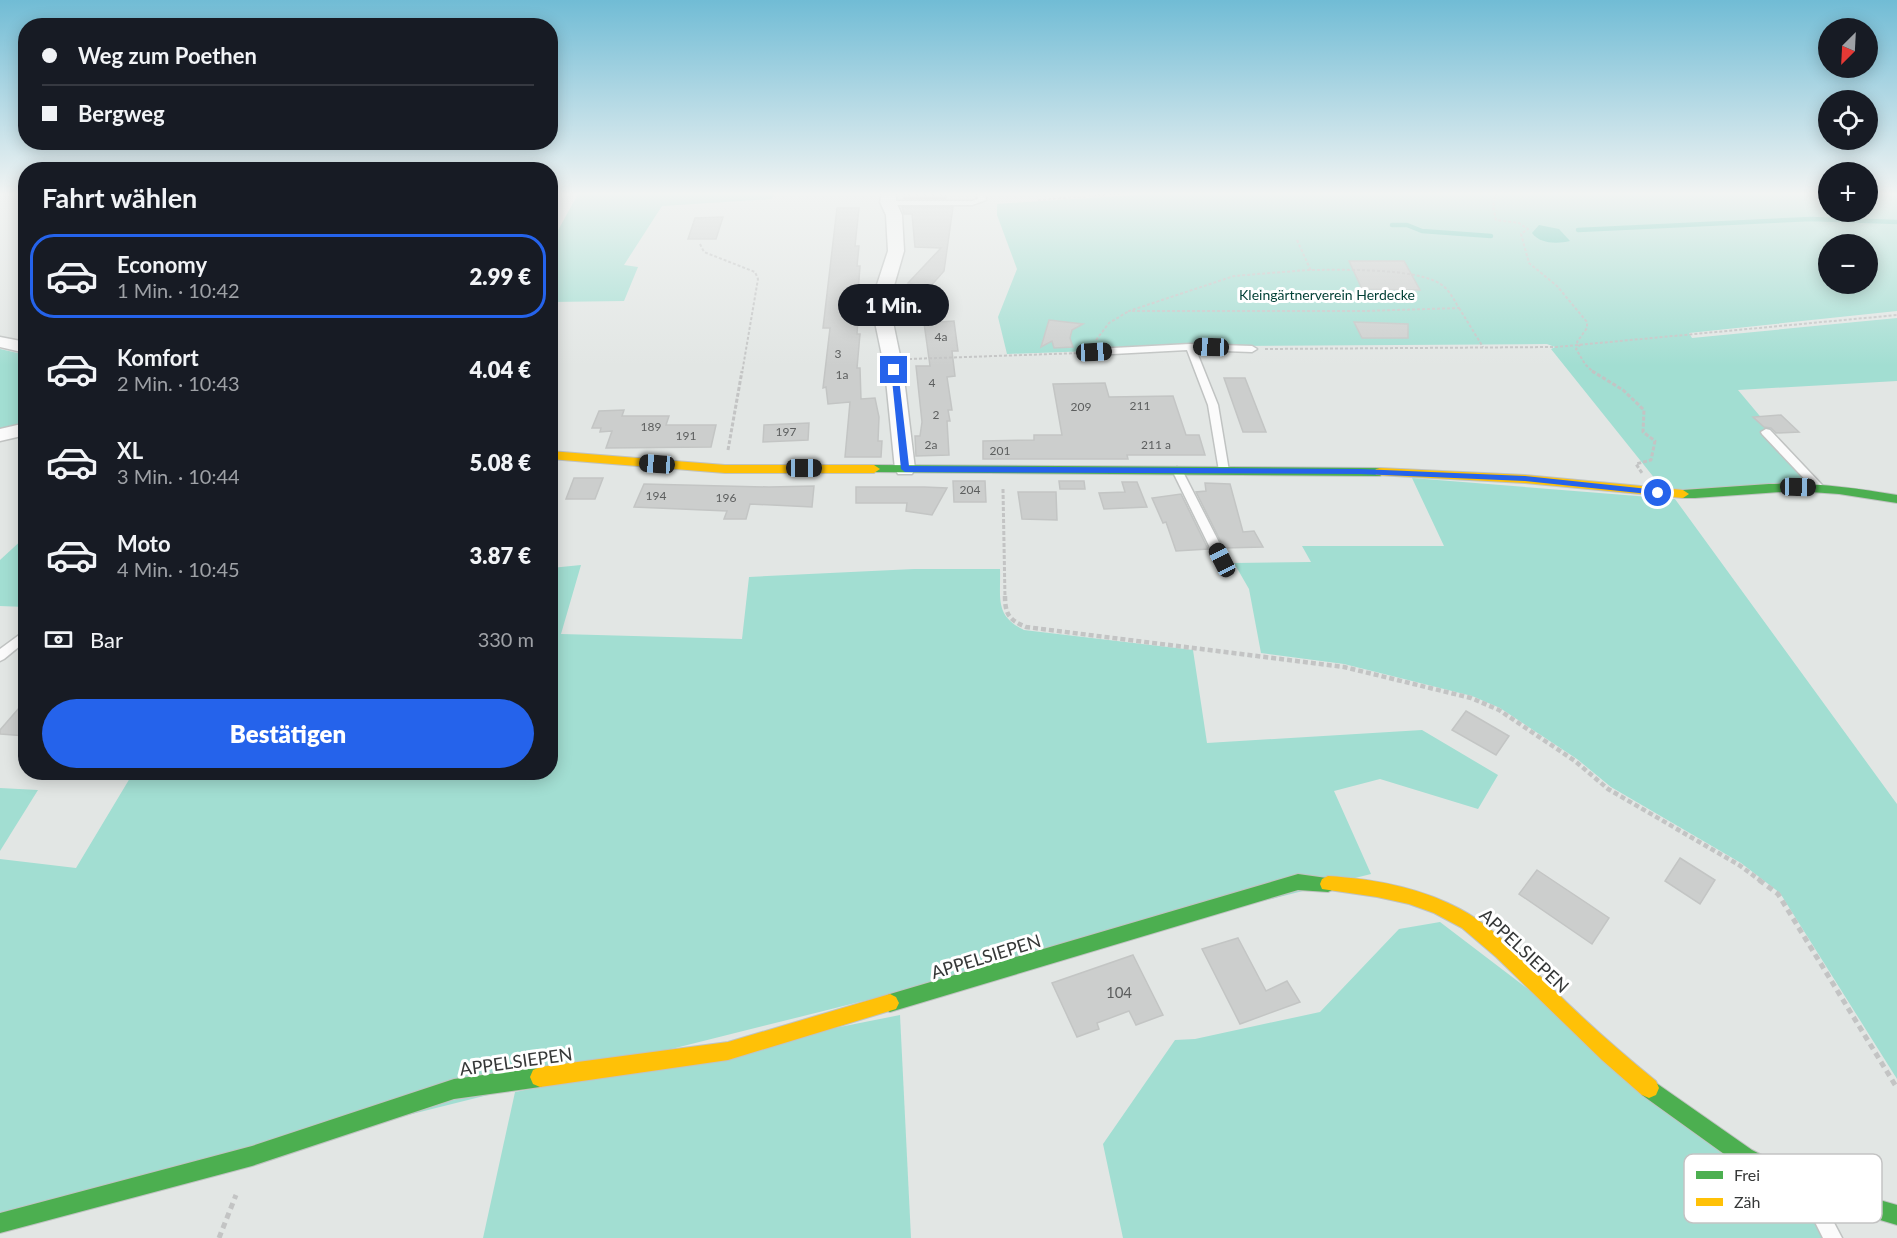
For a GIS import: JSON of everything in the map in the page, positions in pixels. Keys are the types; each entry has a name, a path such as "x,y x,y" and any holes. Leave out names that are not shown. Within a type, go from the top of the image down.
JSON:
{"street":[{"path":"896,251 880,303 892,360 905,469"},
{"path":"0,342 18,346"},
{"path":"0,435 18,431"},
{"path":"558,456 725,469 1360,471 1525,479 1658,493 1710,495 1778,487 1818,487 1897,499"},
{"name":"APPELSIEPEN","path":"0,1223 252,1156 454,1089 728,1051 1298,882 1373,886 1428,902 1458,916 1489,938 1602,1050 1669,1104 1741,1154"},
{"name":"APPELSIEPEN","path":"1882,1211 1897,1215"}],"lane":[{"path":"1190,347 1213,405 1224,471"},
{"path":"1094,352 1190,347 1252,349"},
{"path":"1766,432 1818,487"},
{"path":"1177,470 1222,560"},
{"path":"0,656 18,641"},
{"path":"1825,1223 1833,1238"}],"path":[{"path":"703,251 755,272 758,279 725,469"},
{"path":"1302,251 1311,272"},
{"path":"1526,251 1529,263 1557,286 1587,322 1587,328 1577,342 1580,345"},
{"path":"892,360 1094,352 1094,343 1103,329 1118,316 1232,276 1261,272 1410,274 1438,282 1447,288 1483,348"},
{"path":"1129,311 1364,311 1459,308"},
{"path":"1252,349 1556,347 1897,315"},
{"path":"1580,345 1576,349 1580,359 1594,375 1619,387 1644,410 1643,432 1655,445 1652,448 1651,460 1636,464 1658,493"},
{"path":"1003,470 1005,611 1012,621 1026,627 1344,667 1471,698 1499,710 1575,761 1608,789 1739,865 1778,894 1897,1088"}],"green space":[{"path":"558,251 633,251 624,265 638,267 624,301 558,302"},
{"name":"Kleingärtnerverein Herdecke","path":"1010,251 1818,251 1818,294 1878,294 1878,251 1897,251 1897,311 1689,333 1692,338 1897,318 1897,381 1738,390 1816,483 1664,490 1551,349 1555,347 1547,344 1229,346 1007,354 998,317 1017,269"},
{"path":"0,349 18,353 18,427 0,431"},
{"path":"1412,478 1675,499 1897,804 1897,1079 1780,893 1741,863 1611,787 1577,759 1500,708 1472,696 1344,664 1261,653 1249,589 1234,563 1311,562 1302,546 1444,546"},
{"path":"18,543 18,607 0,606 0,560"},
{"path":"581,565 561,634 742,639 749,577 914,569 1000,569 1000,597 1003,612 1014,625 1024,630 1193,650 1207,743 1422,730 1498,775 1478,809 1380,779 1334,791 1371,874 0,1217 0,859 76,868 129,780 558,780 558,567"},
{"path":"0,788 38,790 0,851"},
{"path":"1440,922 1745,1154 1684,1154 1684,1223 1815,1223 1823,1238 1123,1238 1103,1144 1175,1040 1195,1039 1320,1012 1399,929"},
{"path":"900,1015 911,1238 483,1238 515,1092"}],"building":[{"path":"832,251 859,251 857,266 860,266 856,319 858,319 857,334 860,334 857,368 860,368 861,399 875,398 879,417 878,441 882,441 881,457 845,457 850,402 828,404 826,387 823,388 830,328 823,328"},
{"path":"938,251 947,251 944,271 929,288 908,283"},
{"path":"1349,261 1404,261 1420,290 1362,289"},
{"path":"1049,320 1083,324 1072,330 1070,338 1073,347 1054,348 1052,341 1041,347"},
{"path":"954,321 958,351 952,351 955,376 947,377 952,410 948,410 950,421 947,421 949,455 916,456 915,436 920,436 922,422 916,366 930,366 924,323"},
{"path":"1354,322 1408,324 1408,338 1362,338"},
{"path":"1224,378 1245,378 1266,432 1243,432"},
{"path":"1105,383 1109,397 1173,396 1186,435 1199,435 1205,455 1127,455 1128,459 983,459 983,441 1034,440 1034,435 1062,435 1053,384"},
{"path":"624,410 622,416 669,416 666,425 716,425 711,447 606,448 612,431 600,432 601,428 592,428 599,411"},
{"path":"1781,415 1799,432 1776,433 1771,428 1764,427 1753,417"},
{"path":"809,423 808,440 763,442 764,425"},
{"path":"574,478 603,478 595,499 566,499"},
{"path":"953,481 985,481 986,502 954,502"},
{"path":"1059,481 1084,481 1085,489 1060,489"},
{"path":"1122,482 1137,482 1147,507 1104,509 1099,493 1125,492"},
{"path":"1205,483 1230,484 1243,532 1254,531 1263,547 1224,548 1196,492 1206,491"},
{"path":"644,484 814,486 812,507 750,504 746,519 724,519 727,511 634,507"},
{"path":"856,487 947,488 932,515 906,511 907,503 856,503"},
{"path":"1018,492 1056,492 1057,520 1022,519"},
{"path":"1181,494 1208,549 1176,551 1166,522 1163,523 1152,498"},
{"path":"18,709 18,735 0,734 0,730"},
{"path":"1466,711 1509,736 1496,755 1452,730"},
{"path":"1680,858 1715,880 1700,904 1665,881"},
{"path":"1537,870 1609,918 1592,944 1519,894"},
{"path":"1238,938 1266,991 1287,981 1300,1002 1240,1024 1202,949"},
{"path":"1133,955 1163,1015 1136,1025 1129,1011 1097,1023 1099,1029 1077,1037 1052,983"}],"traffic: fast":[{"path":"874,469 1380,472"},
{"path":"1683,494 1796,487 1839,490 1897,499"},
{"path":"890,1003 1298,882 1328,884"},
{"path":"0,1223 252,1156 454,1089 540,1077"},
{"path":"1649,1088 1741,1154"},
{"path":"1882,1211 1897,1215"}],"traffic: slow":[{"path":"558,456 725,469 874,469"},
{"path":"1380,472 1525,479 1683,494"},
{"path":"1328,884 1377,889 1409,896 1440,908 1468,923 1502,951 1582,1030 1649,1088"},
{"path":"540,1077 728,1051 890,1003"}],"route":[{"path":"894,370 905,469 1360,471 1525,479 1658,493"}]}
